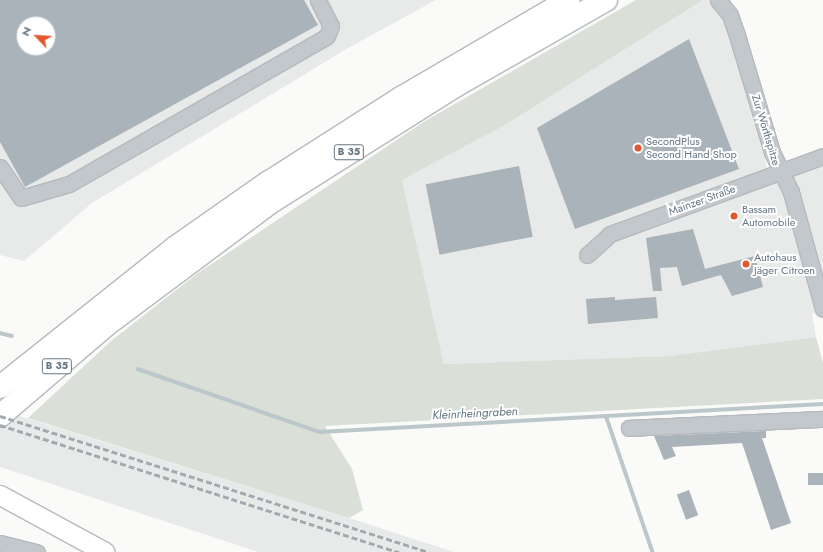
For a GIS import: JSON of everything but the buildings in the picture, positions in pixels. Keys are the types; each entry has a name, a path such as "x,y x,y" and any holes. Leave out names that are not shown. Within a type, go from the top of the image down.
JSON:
{"highway":[{"name":"B 35","path":"0,387 176,247 269,182 401,98 569,0"},
{"name":"B 35","path":"5,411 106,325 274,200 443,94 606,0"}],"main road":[{"path":"0,495 105,552"}],"street":[{"path":"0,167 21,198 69,184 326,36 331,26 318,0"},
{"name":"Zur Wörthspitze","path":"718,0 730,15 736,32 779,172 790,192 823,309"},
{"name":"Mainzer Straße","path":"587,255 610,234 823,156"},
{"path":"629,428 823,419"},
{"path":"0,543 37,552"}],"shaded area":[{"path":"0,0 436,0 348,48 92,203 24,261 0,255"},
{"path":"636,0 703,0 507,124 402,180 444,364 670,356 816,337 823,363 823,399 325,426 352,469 363,510 349,518 28,418 111,341 198,273 425,121"},
{"path":"703,0 710,0 727,20 771,181 823,164 823,312 812,314 816,337 670,356 444,364 402,180 507,124"},
{"path":"0,410 454,552 258,552 0,467"}],"waterway":[{"name":"Kleinrheingraben","path":"0,333 12,336"},
{"name":"Kleinrheingraben","path":"138,369 320,432 823,404"},
{"path":"607,418 653,552"}],"railway":[{"path":"0,416 429,552"},
{"path":"0,425 399,552"}],"place":[{"name":"SecondPlus Second Hand Shop","path":"638,148"},
{"name":"Bassam Automobile","path":"734,216"},
{"name":"Autohaus Jäger Citroen","path":"746,264"}]}
